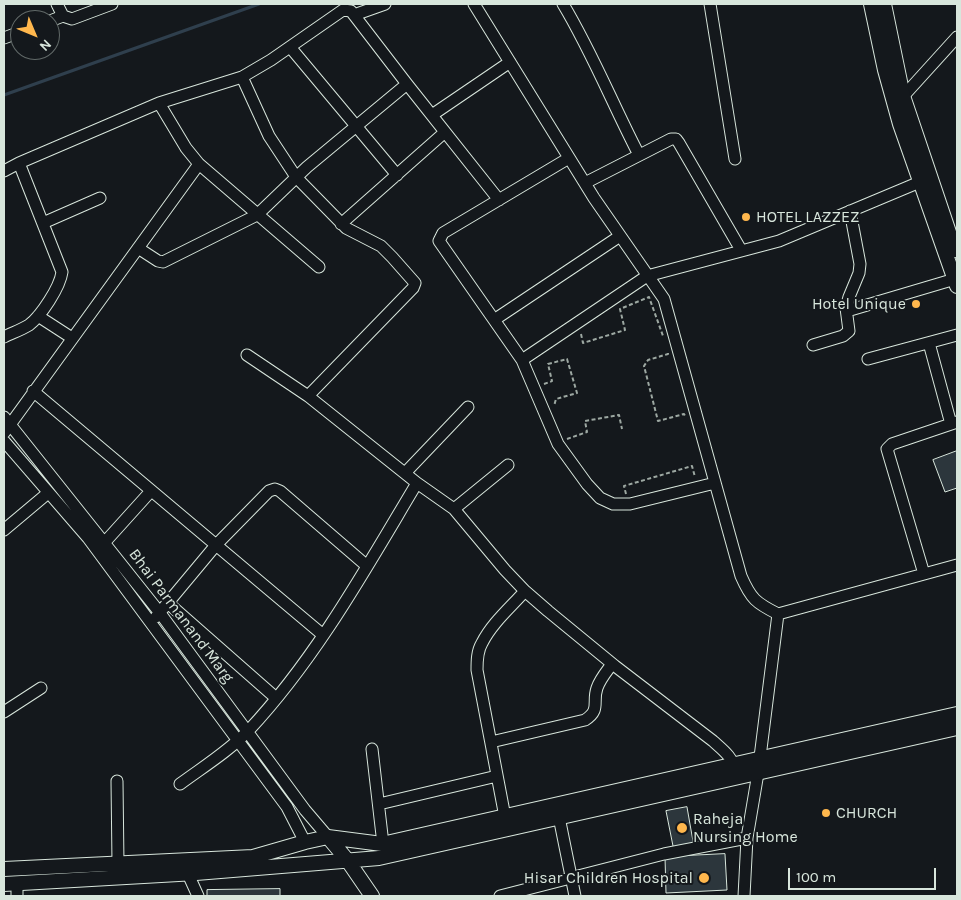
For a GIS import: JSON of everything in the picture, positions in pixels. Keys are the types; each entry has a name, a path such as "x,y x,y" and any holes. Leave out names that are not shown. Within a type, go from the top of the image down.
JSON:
{"main road":[{"path":"871,4 885,70 899,101 926,180 957,284"},
{"path":"884,4 899,101"},
{"path":"926,180 957,257"},
{"path":"13,888 379,858 559,817 735,771 759,758 957,714"},
{"path":"4,869 253,857 328,837 383,844 505,817 735,771 758,773 957,728"},
{"path":"328,837 348,861 372,896"}],"street":[{"path":"57,4 63,16"},
{"path":"60,17 63,16 72,19 112,4"},
{"path":"354,15 385,4"},
{"path":"474,4 585,183 664,299 741,576 749,594 761,605 778,614 957,565"},
{"path":"562,4 582,39 620,120 639,155"},
{"path":"710,4 735,159"},
{"path":"4,171 158,103 242,77 290,47 338,12 346,10 351,11 499,200"},
{"path":"899,101 957,37"},
{"path":"290,47 397,175"},
{"path":"432,115 510,62"},
{"path":"242,77 269,136 296,177 341,224 381,246 413,280 414,286 308,396"},
{"path":"138,248 158,262 163,262 257,215 296,177 407,84"},
{"path":"158,103 198,164 319,267"},
{"path":"341,224 445,132"},
{"path":"585,183 672,139 678,141 741,250"},
{"path":"569,158 444,233 439,241 522,360 558,444 587,484 600,498 613,504 630,504 715,483"},
{"path":"4,337 30,324 38,316 59,284 62,272 19,163"},
{"path":"6,425 72,338 198,164"},
{"path":"522,360 647,276 779,241 926,180"},
{"path":"43,222 100,198"},
{"path":"813,345 847,334 850,326 847,311 849,297 859,274 860,264 850,211"},
{"path":"494,320 620,236"},
{"path":"847,311 957,284"},
{"path":"38,316 72,338"},
{"path":"868,359 957,336"},
{"path":"924,574 887,449 892,444 954,423 929,343"},
{"path":"247,355 308,396 417,483 454,509 525,591 612,664 713,741 728,754 735,771"},
{"path":"33,391 323,635"},
{"path":"405,473 468,407"},
{"name":"Bhai Parmanand Marg","path":"6,425 105,542 160,613 305,810 328,837"},
{"name":"Bhai Parmanand Marg","path":"4,441 88,538 152,623 287,807 305,842"},
{"path":"454,509 508,465"},
{"path":"180,784 247,731 290,682 323,635 417,483"},
{"path":"152,623 216,545 269,491 275,489 280,491 367,566"},
{"path":"105,542 151,490"},
{"path":"4,530 48,493"},
{"path":"505,817 477,670 477,657 481,644 491,629 525,591"},
{"path":"168,603 276,698"},
{"path":"744,896 747,838 758,773 778,614"},
{"path":"491,742 585,720 595,711 597,688 612,664"},
{"path":"4,712 41,688"},
{"path":"372,749 383,844"},
{"path":"378,804 497,776"},
{"path":"117,781 118,864"},
{"path":"559,817 575,896"},
{"path":"500,896 664,854 747,838"},
{"path":"188,874 198,896"}],"path":[{"path":"579,322 583,343 625,330 620,309 650,297 668,354 648,360 644,366 658,421 684,414 687,423"},
{"path":"543,384 548,384 552,381 548,364 567,359 577,393 556,399 552,411"},
{"path":"564,433 568,440 586,432 585,421 619,415 622,429"},
{"path":"626,498 624,486 692,466 696,479"}],"building":[{"path":"957,451 957,488 945,492 933,460"},
{"path":"687,807 694,847 674,851 666,811"},
{"path":"725,854 727,890 666,893 665,857"},
{"path":"280,889 280,896 207,896 207,890"}],"waterway":[{"path":"4,95 259,4"}],"place":[{"name":"HOTEL LAZZEZ","path":"746,217"},
{"name":"Hotel Unique","path":"916,304"},
{"name":"CHURCH","path":"826,813"},
{"name":"Raheja Nursing Home","path":"682,828"},
{"name":"Hisar Children Hospital","path":"704,878"}]}
